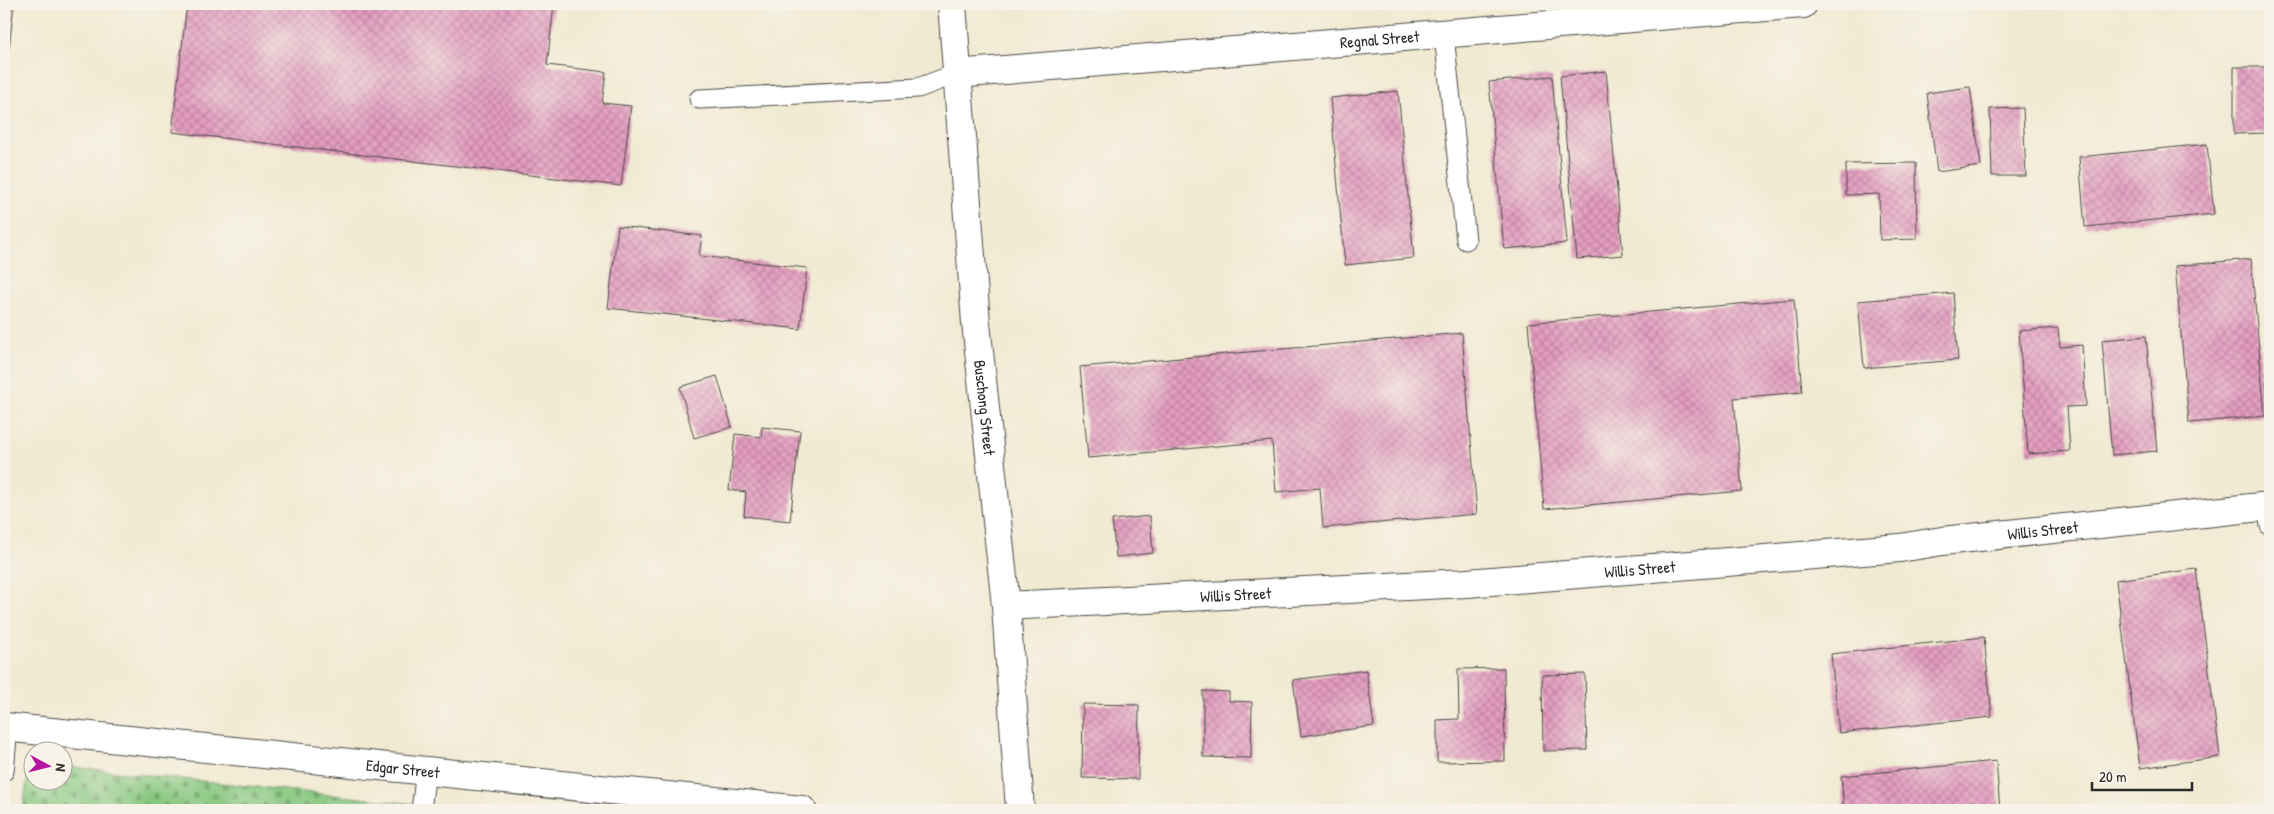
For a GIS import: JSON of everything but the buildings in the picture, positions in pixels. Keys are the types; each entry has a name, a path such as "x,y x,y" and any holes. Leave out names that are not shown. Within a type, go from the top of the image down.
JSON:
{"street":[{"name":"Buschong Street","path":"952,4 976,323 1006,606 1020,810"},
{"name":"Regnal Street","path":"956,74 1803,4"},
{"name":"Willis Street","path":"1006,606 1477,582 1900,548 1952,540 2269,513"},
{"name":"Edgar Street","path":"6,727 789,810"}],"lane":[{"path":"1444,35 1466,240"},
{"path":"699,99 918,88 956,74"},
{"path":"4,771 6,727"},
{"path":"421,810 426,771"}],"green space":[{"path":"72,767 471,810 23,810 25,792 72,792"}]}
